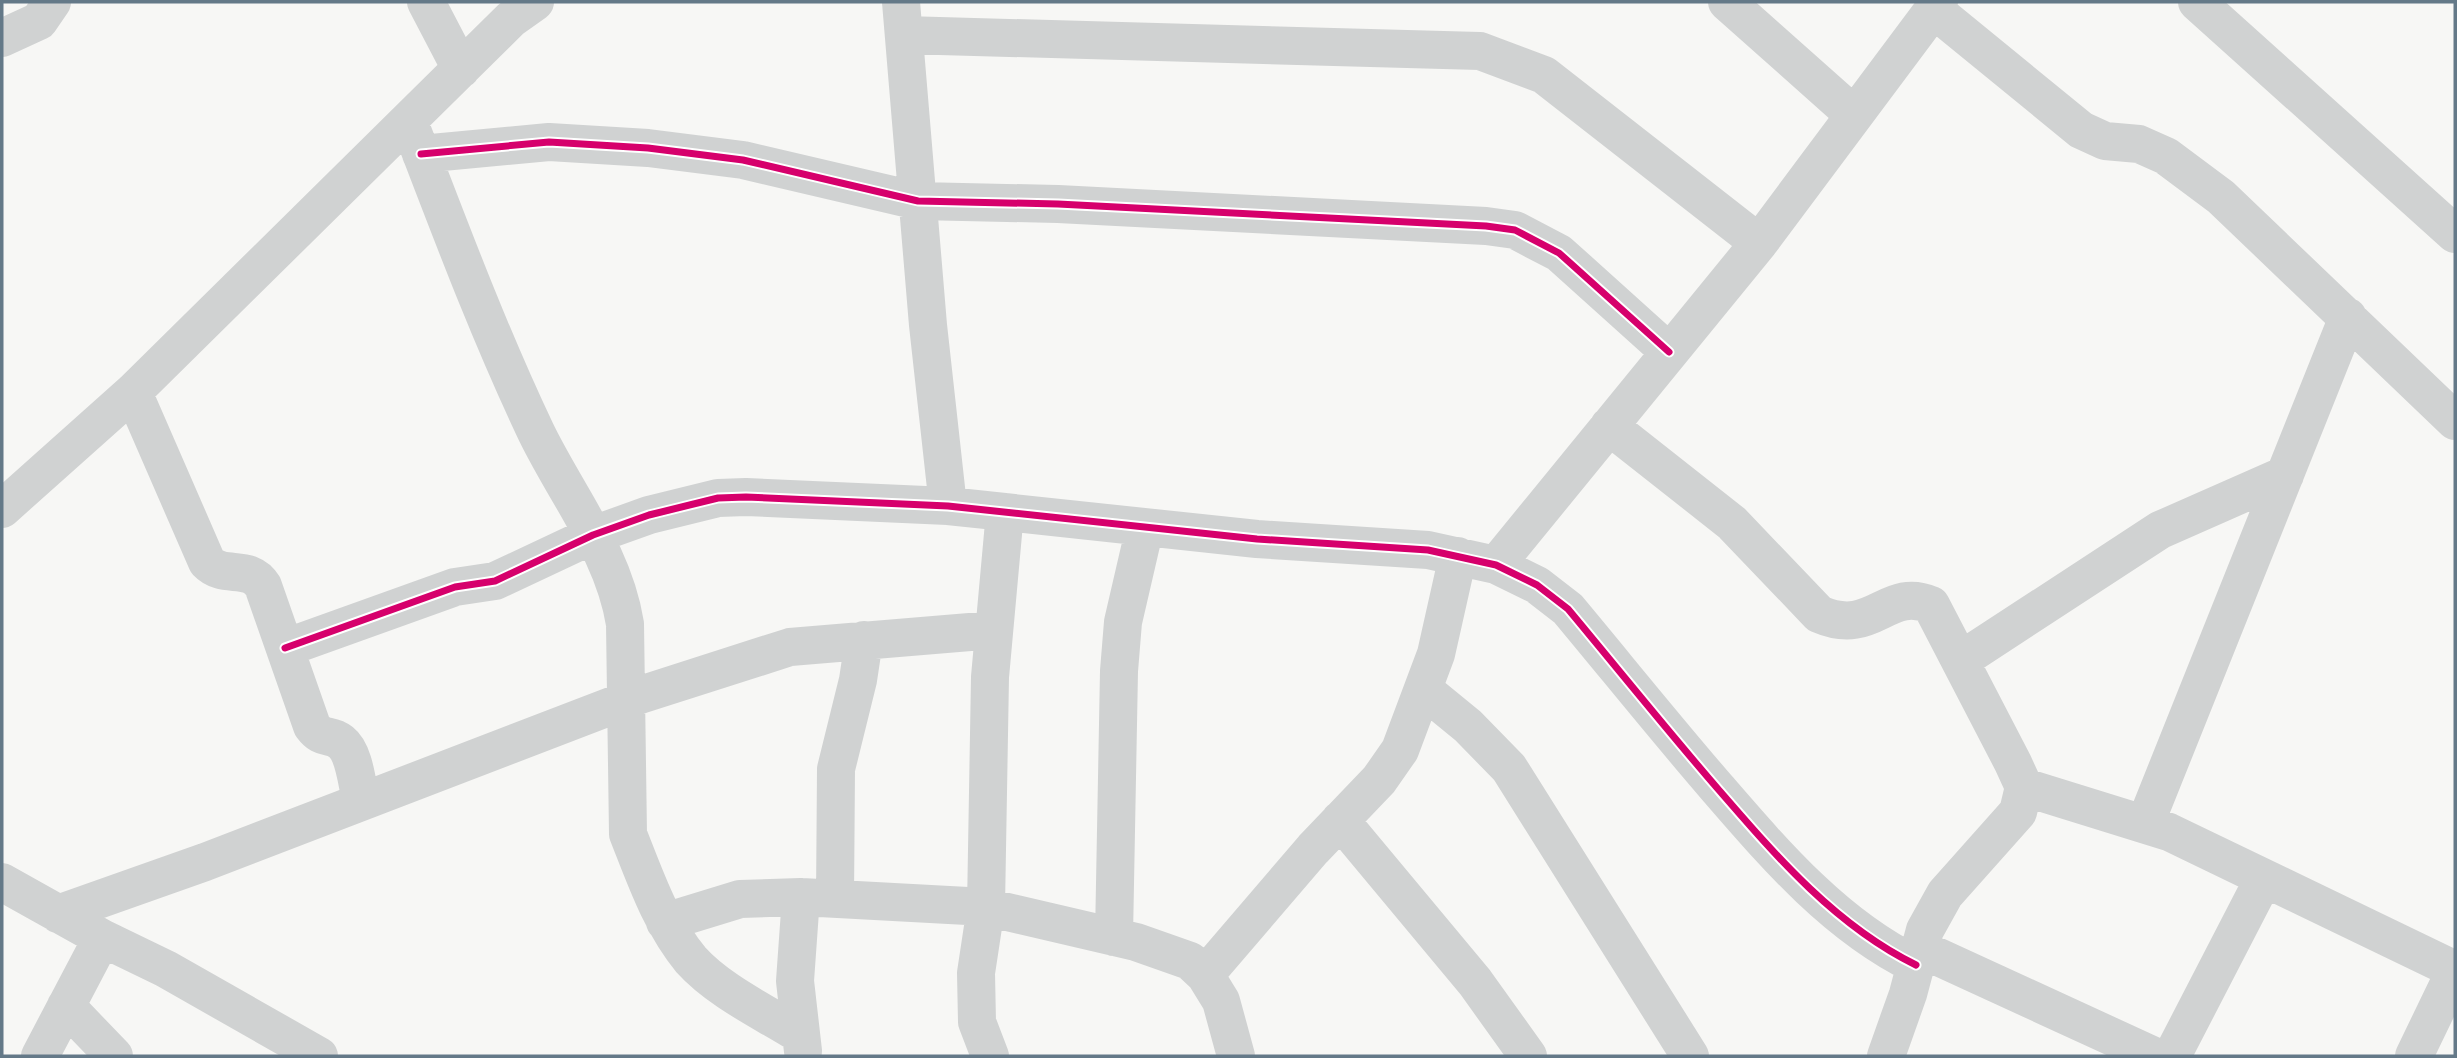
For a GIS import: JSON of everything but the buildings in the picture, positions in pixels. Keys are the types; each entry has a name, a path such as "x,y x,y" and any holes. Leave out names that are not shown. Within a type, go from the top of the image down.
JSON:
{"street":[{"path":"2,38 39,21 51,2"},
{"path":"426,2 461,69"},
{"path":"2,509 415,138 461,69 512,19 536,2"},
{"path":"1727,2 1854,115"},
{"path":"2197,2 2455,234"},
{"path":"1496,565 1759,243 1936,5 2081,130 2105,141 2139,144 2166,156 2221,197 2455,421"},
{"path":"948,506 902,18 1480,51 1544,75 1759,243"},
{"path":"415,138 648,148 743,160 918,201 1058,204 1486,226 1515,230 1559,253 1670,352"},
{"path":"415,138 463,261 537,433 593,535 620,591 625,624 628,834 665,922 692,961 801,1045"},
{"path":"2145,824 2348,317"},
{"path":"133,392 207,562 220,572 241,571 258,578 312,726 319,735 342,742 348,750 361,801"},
{"path":"1609,426 1732,523 1819,614 1834,621 1855,622 1897,602 1916,599 1931,605 2024,787 2018,812 1945,894 1925,930 1886,1056"},
{"path":"1961,660 2160,530 2285,475"},
{"path":"285,648 456,587 495,581 593,535 649,515 718,498 948,506 1258,539 1428,550 1458,556 1496,565 1537,585 1568,609 1765,843 1853,928 1887,951 1918,957 2154,1056"},
{"path":"990,1056 977,1022 976,973 986,907 990,677 1005,512"},
{"path":"1114,937 1119,671 1124,622 1145,527"},
{"path":"1205,975 1340,820 1379,780 1400,750 1436,654 1458,556"},
{"path":"58,914 626,700 790,647 994,630"},
{"path":"801,1045 795,981 818,898 836,769 858,680 864,640"},
{"path":"1424,690 1468,726 1509,768 1690,1056"},
{"path":"2024,787 2145,824 2264,878 2455,971 2414,1056"},
{"path":"1340,820 1475,982 1528,1056"},
{"path":"2172,1056 2264,878"},
{"path":"2,882 102,938 166,969 319,1056"},
{"path":"665,922 740,898 818,898 986,907 1114,937 1169,952 1190,961 1205,975 1221,1000 1236,1056"},
{"path":"40,1056 102,938"},
{"path":"66,1006 114,1056"}],"cycle path":[{"path":"421,154 549,142 648,148 743,160 918,201 1058,204 1486,226 1515,230 1559,253 1669,352"},
{"path":"285,648 455,587 495,581 593,535 649,515 718,498 948,506 1257,539 1428,550 1496,565 1537,585 1568,609 1699,767 1785,864 1833,910 1887,949 1916,965"}]}
